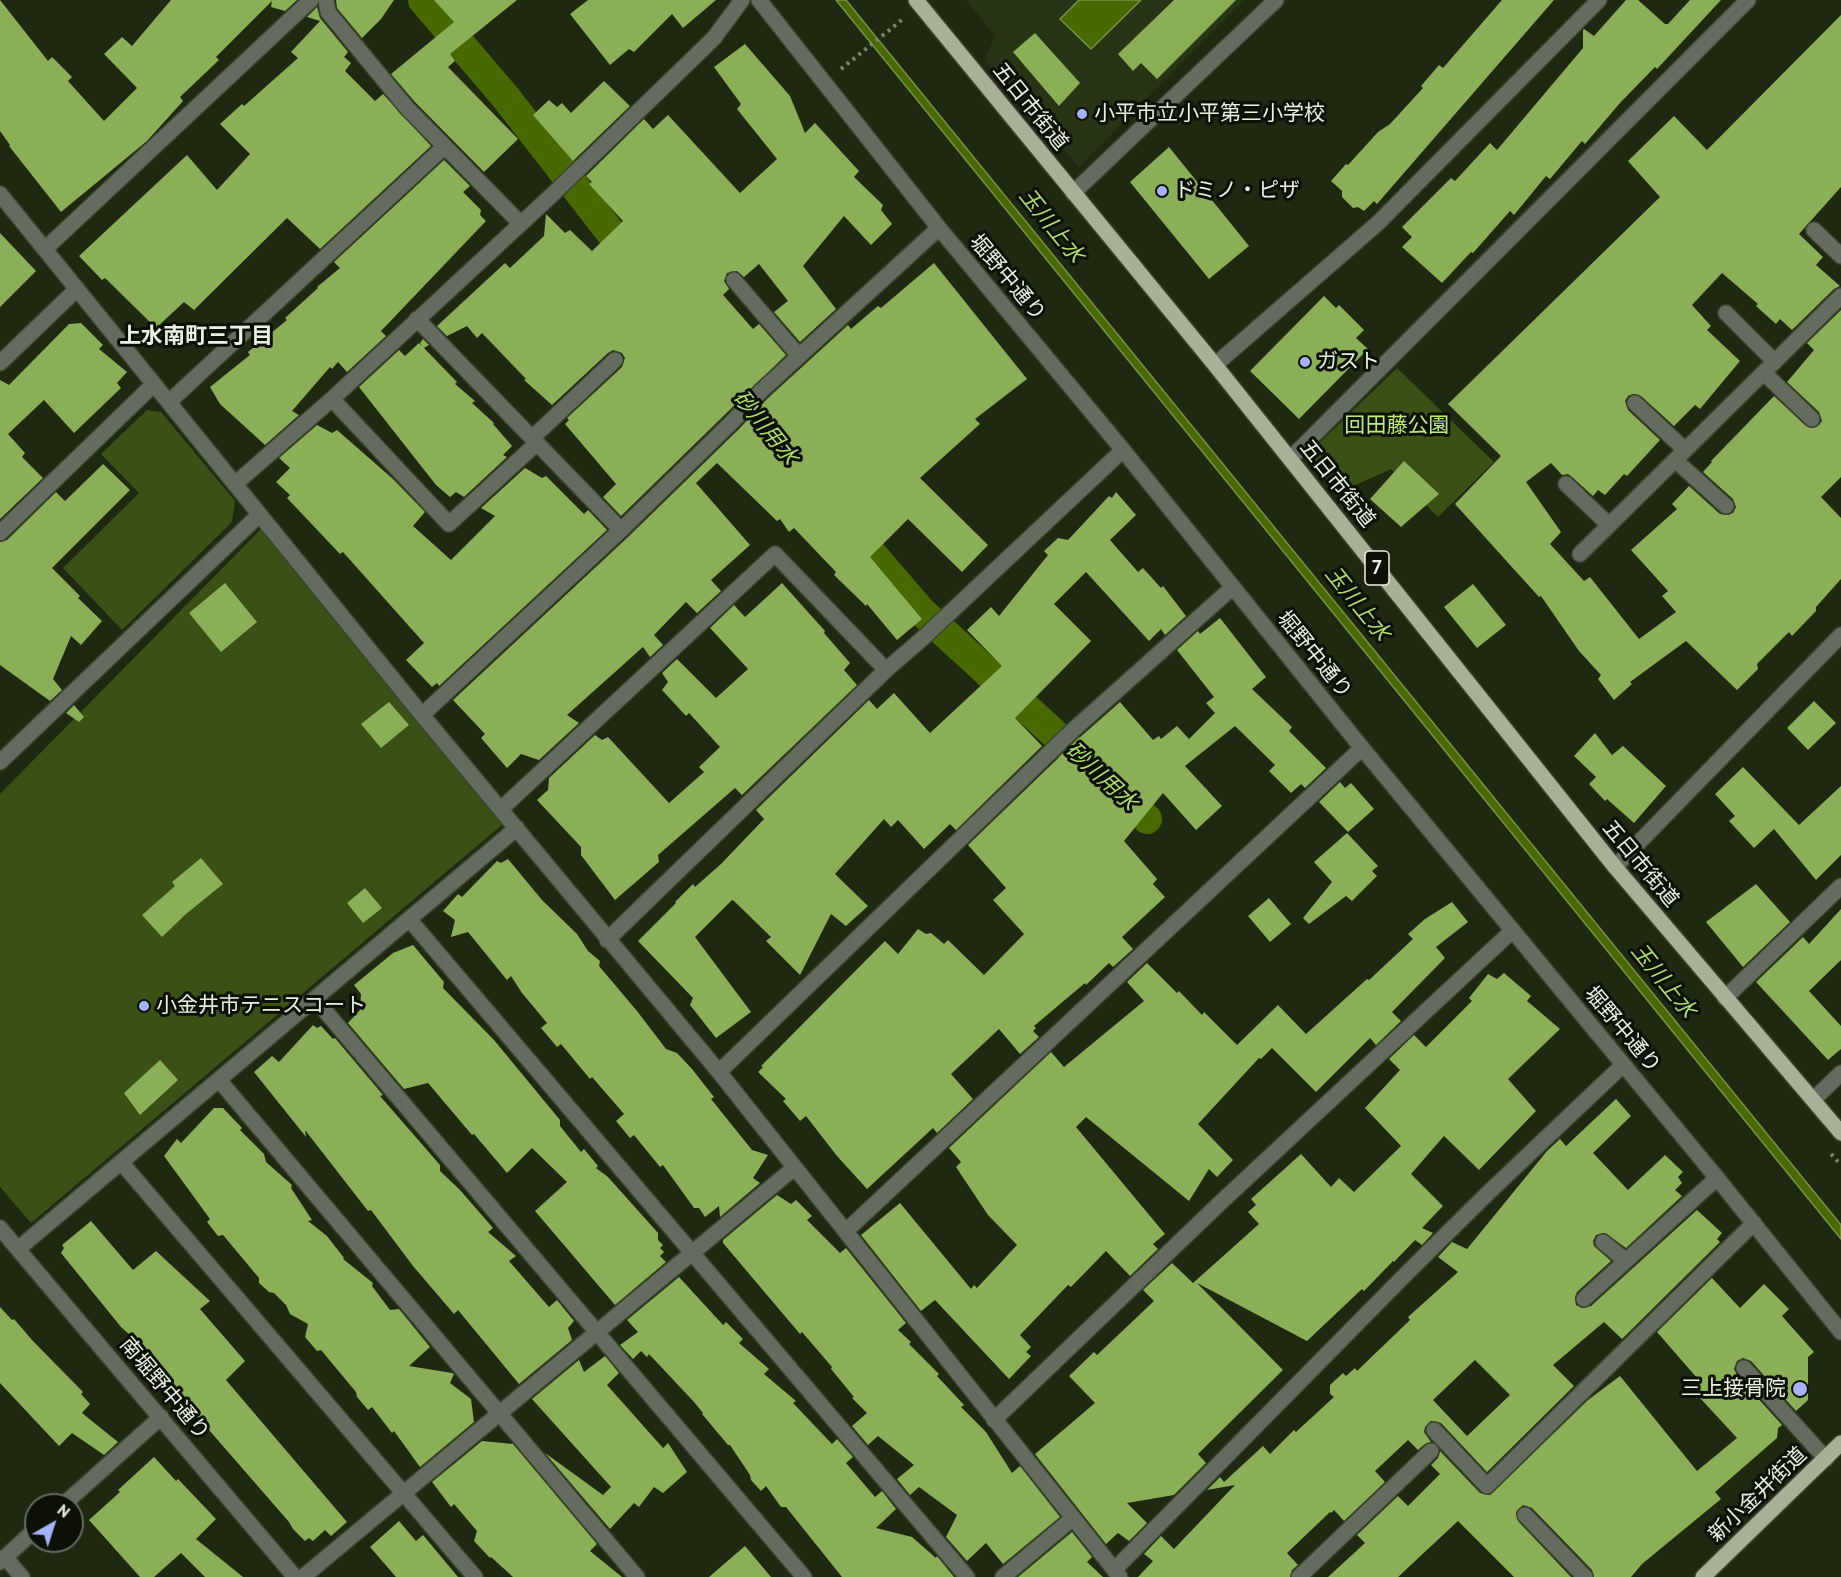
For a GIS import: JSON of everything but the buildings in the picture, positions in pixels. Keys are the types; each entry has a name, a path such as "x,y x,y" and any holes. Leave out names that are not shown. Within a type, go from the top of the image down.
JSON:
{"main road":[{"name":"五日市街道","path":"916,0 1215,365 1615,867 1841,1133"},
{"name":"新小金井街道","path":"1703,1577 1841,1443"}],"street":[{"path":"45,249 311,0"},
{"path":"326,0 328,12 407,108 521,224"},
{"path":"235,484 332,399 554,193 714,38 742,0"},
{"name":"堀野中通り","path":"759,0 939,228 1123,450 1512,931 1718,1178 1841,1332"},
{"path":"1073,193 1276,0"},
{"path":"1215,365 1378,223 1599,0"},
{"path":"1290,459 1748,0"},
{"path":"169,402 444,147"},
{"path":"0,194 422,715 719,1072 1117,1573 1455,1225 1623,1065"},
{"path":"422,715 621,530 761,391 939,228"},
{"path":"1814,230 1841,256"},
{"path":"734,280 799,356"},
{"path":"0,363 77,289"},
{"path":"1580,554 1841,297"},
{"path":"1726,313 1775,362"},
{"path":"417,319 621,530"},
{"path":"332,399 449,524 615,360"},
{"path":"1764,373 1812,419"},
{"path":"0,533 154,384"},
{"path":"1635,403 1726,506"},
{"path":"607,940 886,670 946,617 1123,450"},
{"path":"1566,484 1609,525"},
{"path":"0,762 259,515"},
{"path":"501,808 775,554 886,670"},
{"path":"719,1072 1072,731 1233,587"},
{"path":"1615,867 1841,635"},
{"path":"846,1231 1362,748"},
{"path":"18,1249 517,828"},
{"path":"1725,998 1841,886"},
{"path":"409,919 966,1577"},
{"path":"994,1420 1219,1204 1512,931"},
{"path":"315,999 804,1577"},
{"path":"1813,1100 1841,1073"},
{"path":"219,1080 637,1577"},
{"path":"121,1162 475,1577"},
{"path":"303,1577 794,1168"},
{"path":"1584,1299 1718,1178"},
{"path":"1434,1430 1487,1486 1754,1223"},
{"name":"南堀野中通り","path":"0,1228 295,1577"},
{"path":"1603,1242 1626,1261"},
{"path":"1744,1368 1826,1459"},
{"path":"76,1493 161,1417"},
{"path":"1299,1577 1431,1451"},
{"path":"1525,1515 1585,1577"},
{"path":"1003,1577 1072,1518"},
{"path":"22,1577 2,1559 24,1540"}],"path":[{"path":"843,68 903,19"}],"shaded area":[{"path":"836,0 846,0 1841,1225 1841,1239"},
{"name":"小平市立小平第三小学校","path":"966,0 1244,0 1079,167 985,60 995,36"},
{"path":"1079,0 1141,0 1091,49 1060,19"}],"green space":[{"name":"回田藤公園","path":"1397,368 1494,462 1438,517 1391,469 1336,494 1315,463 1318,444"},
{"path":"147,410 161,412 235,501 232,522 122,630 63,568 139,493 101,454"},
{"name":"小金井市テニスコート","path":"262,528 503,824 31,1223 0,1187 0,794"}],"waterway":[{"name":"砂川用水","path":"423,0 507,99 635,264"},
{"name":"砂川用水","path":"847,525 921,611 1147,819"}],"place":[{"name":"小平市立小平第三小学校","path":"1082,114"},
{"name":"ドミノ・ピザ","path":"1162,191"},
{"name":"ガスト","path":"1305,362"},
{"name":"小金井市テニスコート","path":"144,1006"},
{"name":"三上接骨院","path":"1800,1389"}],"district":[{"name":"上水南町三丁目","path":"196,337"}],"water label":[{"name":"玉川上水","path":"1051,226"},
{"name":"玉川上水","path":"1357,604"},
{"name":"玉川上水","path":"1663,981"}]}
